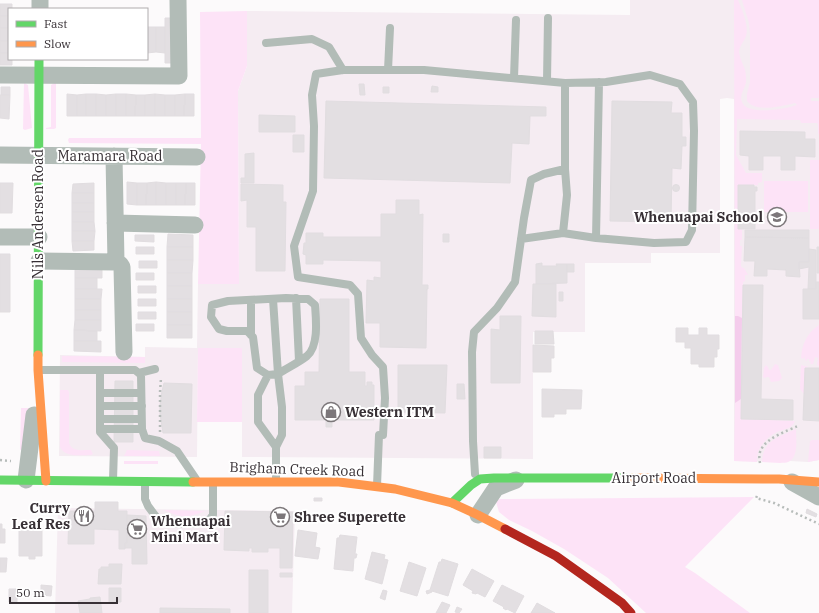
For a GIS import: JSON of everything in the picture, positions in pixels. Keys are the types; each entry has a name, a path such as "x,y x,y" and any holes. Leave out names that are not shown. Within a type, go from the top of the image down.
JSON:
{"street":[{"path":"0,75 39,67 179,76 178,0"},
{"name":"Nils Andersen Road","path":"26,480 34,420 38,370 39,67"},
{"name":"Maramara Road","path":"0,155 197,156"},
{"path":"114,156 116,262"},
{"path":"115,223 195,225"},
{"path":"0,236 39,237"},
{"path":"39,261 116,262 120,264 122,267 124,352"},
{"name":"Nils Andersen Road","path":"38,370 46,481"},
{"name":"Airport Road","path":"786,479 802,474 819,472"},
{"name":"Airport Road","path":"452,503 471,485 480,479 494,478 786,479 819,482"},
{"name":"Airport Road","path":"478,515 496,488 522,478"},
{"name":"Airport Road","path":"786,479 819,497"},
{"name":"Brigham Creek Road","path":"0,480 339,482 395,489 452,503 478,515 556,556 622,603 631,613"}],"lane":[{"path":"547,81 548,18"},
{"path":"514,78 516,20"},
{"path":"388,70 390,28"},
{"path":"266,43 312,39 329,47 343,70"},
{"path":"377,486 385,398 383,367 372,355 362,338 358,294 350,285 298,277 294,246 313,192 314,126 312,95 316,74 343,70 424,70 565,83 606,82 650,75 680,84 693,102 693,215 692,230 686,242 654,243 596,238 563,233 521,239"},
{"path":"596,238 599,82"},
{"path":"563,233 567,195 564,169 565,83"},
{"path":"475,474 472,352 474,332 497,308 515,282 531,180 544,174 564,169"},
{"path":"296,298 299,361"},
{"path":"296,298 308,299 315,305 316,327 314,345 308,355 278,374 268,375 257,368 254,337 247,331 227,331 219,329 211,317 212,305 228,300 296,298"},
{"path":"273,299 278,374 286,435 276,447"},
{"path":"251,300 251,335"},
{"path":"139,373 155,369"},
{"path":"38,370 135,370 141,375 142,429 145,438 159,441 177,451 197,481"},
{"path":"100,370 100,432 114,448 113,481"},
{"path":"268,375 258,395 258,422 276,447 276,481"},
{"path":"100,393 141,393"},
{"path":"100,406 142,406"},
{"path":"100,419 142,419"},
{"path":"100,429 142,429"},
{"path":"145,481 145,499 148,506 157,518 166,523 186,524 198,523 210,519 213,515 213,481"}],"path":[{"path":"160,432 161,378"},
{"path":"760,464 759,459 761,450 766,443 772,438 798,426"},
{"path":"760,492 756,498 774,503 819,524"}],"shaded area":[{"path":"630,0 819,0 819,460 808,462 734,461 734,99 727,98 720,99 720,253 651,253 651,263 585,263 585,332 533,332 533,459 242,457 242,348 198,348 197,457 59,456 60,355 145,357 145,347 197,348 198,284 239,284 238,91 247,66 247,11 630,15"},
{"path":"734,0 738,0 747,27 746,36 739,52 746,76 746,82 741,97 742,102 745,106 751,109 776,110 797,105 795,103 763,108 751,105 747,101 750,82 750,33 749,23 742,0 819,0 819,98 811,98 811,101 819,101 819,134 817,123 801,123 800,120 737,119 736,155 746,173 762,173 762,182 758,183 758,185 738,185 738,229 742,229 742,240 740,240 740,246 742,246 741,266 748,275 745,275 745,281 743,282 742,318 735,316"},
{"path":"247,11 247,66 238,91 239,284 198,284 201,144 69,143 68,140 69,138 201,138 200,12"},
{"path":"56,82 56,128 46,129 51,127 51,85"},
{"path":"24,83 28,85 32,128 25,130 23,129"},
{"path":"810,160 819,160 819,229 810,229"},
{"path":"764,181 808,181 808,212 764,212"},
{"path":"735,316 742,318 741,399 735,403"},
{"path":"819,325 819,366 817,365 818,358 815,357 813,364 810,364 811,362 809,359 807,359 807,361 805,360 805,356 804,359 801,358 808,335"},
{"path":"198,348 242,348 242,422 197,422"},
{"path":"62,356 145,357 145,363 62,362"},
{"path":"775,364 778,365 782,378 779,381 771,382 769,377 763,377 764,368 766,365 769,370 771,370"},
{"path":"801,365 809,367 805,368 804,394 800,389"},
{"path":"60,390 68,390 69,392 70,446 75,449 91,450 93,454 91,455 69,454 62,451 60,447"},
{"path":"741,399 741,419 795,421 790,427 771,435 762,444 758,451 757,462 734,461 735,403"},
{"path":"21,408 31,408 24,449 20,450"},
{"path":"796,429 796,447 792,460 782,463 762,462 765,449 773,440"},
{"path":"819,440 819,460 808,462 810,441"},
{"path":"127,450 159,451 160,456 124,456"},
{"path":"124,461 158,461 158,464 124,464"},
{"path":"754,497 685,567 750,613 646,613 608,578 564,549 509,520 499,512 496,502 499,499"},
{"path":"58,508 295,511 292,613 55,613"},
{"path":"164,510 205,511 189,516 180,516"}],"building":[{"path":"0,4 12,4 12,8 8,8 8,16 0,16"},
{"path":"0,16 8,16 8,28 0,28"},
{"path":"165,18 171,18 171,63 165,63"},
{"path":"148,27 156,27 156,52 148,53"},
{"path":"156,27 165,27 165,53 156,52"},
{"path":"0,28 8,28 8,41 0,41"},
{"path":"0,41 8,41 8,53 0,53"},
{"path":"0,53 8,53 8,60 12,60 12,65 0,65"},
{"path":"359,84 364,84 365,95 360,95"},
{"path":"432,86 438,87 438,92 431,92"},
{"path":"1,87 10,87 10,95 1,95"},
{"path":"383,87 389,87 389,93 383,93"},
{"path":"67,94 77,95 77,116 67,116"},
{"path":"86,94 86,116 77,116 77,95"},
{"path":"86,94 96,94 96,116 86,116"},
{"path":"96,94 106,95 106,116 96,116"},
{"path":"116,94 116,116 106,116 106,95"},
{"path":"116,94 126,94 126,116 116,116"},
{"path":"126,94 136,95 135,116 126,116"},
{"path":"155,94 155,116 145,116 145,95"},
{"path":"155,94 165,95 165,116 155,116"},
{"path":"185,94 184,116 175,116 175,95"},
{"path":"185,94 194,94 194,116 184,116"},
{"path":"0,95 10,95 9,119 0,118"},
{"path":"136,95 145,95 145,116 135,116"},
{"path":"165,95 175,95 175,116 165,116"},
{"path":"326,101 546,107 546,116 530,116 529,144 512,143 510,183 324,178"},
{"path":"612,101 672,102 671,113 682,113 682,137 686,137 686,146 682,146 681,169 672,168 671,222 610,221"},
{"path":"259,115 295,116 295,132 259,132"},
{"path":"740,131 805,132 805,139 815,139 815,157 795,156 795,170 781,170 781,156 763,156 763,170 749,170 749,156 740,155"},
{"path":"293,135 304,135 304,152 293,152"},
{"path":"254,153 254,183 241,183 241,178 245,178 245,154"},
{"path":"127,182 137,183 137,205 127,204"},
{"path":"156,182 156,205 146,205 147,183"},
{"path":"156,182 166,183 166,205 156,205"},
{"path":"0,183 13,183 12,213 0,213"},
{"path":"94,183 94,193 72,193 73,184"},
{"path":"137,183 147,183 146,205 137,205"},
{"path":"166,183 176,183 176,205 166,205"},
{"path":"176,183 186,183 185,205 176,205"},
{"path":"186,183 195,183 195,205 185,205"},
{"path":"241,184 283,185 283,202 286,202 285,271 256,271 256,227 247,227 247,200 241,201"},
{"path":"676,184 679,185 679,191 676,192 673,191 672,188 673,185"},
{"path":"738,185 754,185 754,187 757,187 757,191 755,191 755,229 738,229"},
{"path":"72,193 94,193 94,203 72,203"},
{"path":"396,200 419,200 419,215 423,214 422,285 428,285 426,348 380,347 380,323 366,323 367,280 374,281 374,277 381,278 381,261 323,260 323,264 306,264 306,255 303,254 304,243 306,243 306,233 323,233 323,237 381,237 381,214 396,214"},
{"path":"72,203 94,203 94,212 72,212"},
{"path":"72,212 94,212 94,222 72,222"},
{"path":"72,222 94,222 95,231 72,231"},
{"path":"745,230 809,230 809,238 745,237"},
{"path":"72,231 95,231 94,241 72,241"},
{"path":"168,234 193,235 193,247 167,247"},
{"path":"443,234 449,234 449,242 443,242"},
{"path":"135,235 154,235 154,242 135,241"},
{"path":"745,237 809,238 809,262 799,262 800,277 786,276 786,270 767,269 767,276 754,276 755,261 744,261"},
{"path":"72,241 94,241 94,250 73,251"},
{"path":"136,247 154,247 154,254 136,254"},
{"path":"167,247 193,247 193,260 167,260"},
{"path":"817,247 819,247 819,273 817,273"},
{"path":"809,249 816,250 816,289 808,289 809,267 799,269 799,262 809,262"},
{"path":"0,254 10,254 10,312 0,312"},
{"path":"167,260 193,260 192,273 167,273"},
{"path":"139,261 157,261 157,268 139,268"},
{"path":"542,263 542,266 567,264 567,283 536,284 536,264"},
{"path":"567,264 574,264 574,272 567,272"},
{"path":"75,268 102,268 102,278 75,278"},
{"path":"136,273 154,273 154,280 136,280"},
{"path":"167,273 192,273 192,286 167,286"},
{"path":"75,278 97,278 97,289 75,289"},
{"path":"816,282 819,282 819,319 803,319 803,289 816,289"},
{"path":"533,284 556,284 556,317 532,316"},
{"path":"743,285 763,285 761,399 793,400 793,420 741,419"},
{"path":"138,286 156,286 156,293 138,293"},
{"path":"167,286 192,286 192,299 167,299"},
{"path":"75,289 102,289 101,299 75,299"},
{"path":"559,292 563,292 563,301 559,301"},
{"path":"75,299 101,299 101,310 75,310"},
{"path":"138,299 156,299 156,306 138,306"},
{"path":"167,299 192,299 192,312 167,312"},
{"path":"320,299 349,299 349,372 365,372 365,386 367,386 367,382 372,382 372,385 374,385 374,420 332,420 332,427 326,427 326,420 295,420 295,386 305,386 305,372 319,372"},
{"path":"75,310 101,310 101,320 75,320"},
{"path":"138,312 156,312 156,319 138,319"},
{"path":"167,312 192,312 192,325 167,325"},
{"path":"500,316 521,316 520,383 491,383 491,329 500,330"},
{"path":"75,320 101,320 101,331 74,330"},
{"path":"136,324 154,324 154,331 136,331"},
{"path":"167,325 192,325 192,338 167,338"},
{"path":"676,328 688,328 688,335 699,335 699,328 707,328 707,335 719,335 719,349 717,349 717,357 714,357 714,367 699,367 699,364 691,364 691,348 685,348 685,342 676,342"},
{"path":"74,330 97,331 97,341 74,341"},
{"path":"535,331 553,331 554,344 535,344"},
{"path":"74,341 101,341 101,352 74,351"},
{"path":"533,345 554,346 554,358 551,358 551,372 533,372"},
{"path":"398,365 447,365 445,413 398,412"},
{"path":"805,368 819,368 819,421 803,420"},
{"path":"115,381 133,381 133,442 114,442"},
{"path":"164,383 192,384 191,433 163,433 160,405"},
{"path":"457,384 464,384 465,399 457,399"},
{"path":"542,389 582,390 581,409 566,409 566,414 554,414 554,417 542,417"},
{"path":"484,447 501,447 501,458 484,458"},
{"path":"314,498 322,498 322,501 314,501"},
{"path":"95,502 118,502 118,511 127,511 127,543 125,543 125,549 119,549 119,530 94,529 94,544 68,544 69,511 95,511"},
{"path":"807,509 817,514 816,517 806,513"},
{"path":"225,511 293,512 292,568 280,568 280,548 268,548 268,552 252,552 252,548 249,548 249,551 224,550"},
{"name":"Whenuapai Mini Mart","path":"127,515 146,516 147,564 132,564 132,548 125,548 125,543 127,543"},
{"path":"0,524 2,524 2,529 5,529 5,543 0,543"},
{"path":"19,525 33,525 33,529 42,530 42,556 35,556 35,559 29,559 29,556 19,556"},
{"path":"298,530 317,533 315,547 320,548 318,559 295,556"},
{"path":"340,535 357,537 355,554 357,554 356,558 354,558 353,571 334,569 337,538 339,538"},
{"path":"372,552 385,555 384,559 388,560 382,584 365,579"},
{"path":"0,558 7,558 6,572 0,572"},
{"path":"442,559 458,564 448,596 432,591 427,594 426,591 430,590 439,562 441,562"},
{"path":"409,562 426,568 417,596 400,591"},
{"path":"109,564 122,564 121,584 98,584 99,569 101,569 101,567 109,567"},
{"path":"472,569 494,581 485,597 477,593 472,593 473,591 463,585"},
{"path":"249,570 268,570 268,613 249,613"},
{"path":"280,573 292,573 292,577 280,577"},
{"path":"41,585 52,586 51,596 41,595"},
{"path":"502,585 524,596 515,613 507,609 506,610 503,608 504,607 493,601"},
{"path":"109,588 121,588 121,602 109,602"},
{"path":"9,589 17,589 17,602 9,602"},
{"path":"383,590 387,591 385,600 380,598"},
{"path":"100,597 102,613 80,613 78,601"},
{"path":"442,602 450,605 446,613 436,613"},
{"path":"537,603 555,613 531,613"},
{"path":"457,607 462,609 459,613 455,612"},
{"path":"160,608 230,609 230,613 160,613"}],"traffic: fast":[{"path":"38,355 39,60"},
{"path":"452,503 471,485 480,479 631,478"},
{"path":"0,480 193,482"}],"traffic: slow":[{"path":"38,355 46,481"},
{"path":"631,478 779,479 819,482"},
{"path":"193,482 339,482 395,489 452,503 505,529"}],"traffic: jam":[{"path":"505,529 556,556 622,603 631,613"}],"place":[{"name":"Whenuapai School","path":"777,217"},
{"name":"Western ITM","path":"331,412"},
{"name":"Curry Leaf Res","path":"84,516"},
{"name":"Shree Superette","path":"280,517"},
{"name":"Whenuapai Mini Mart","path":"137,529"}]}
